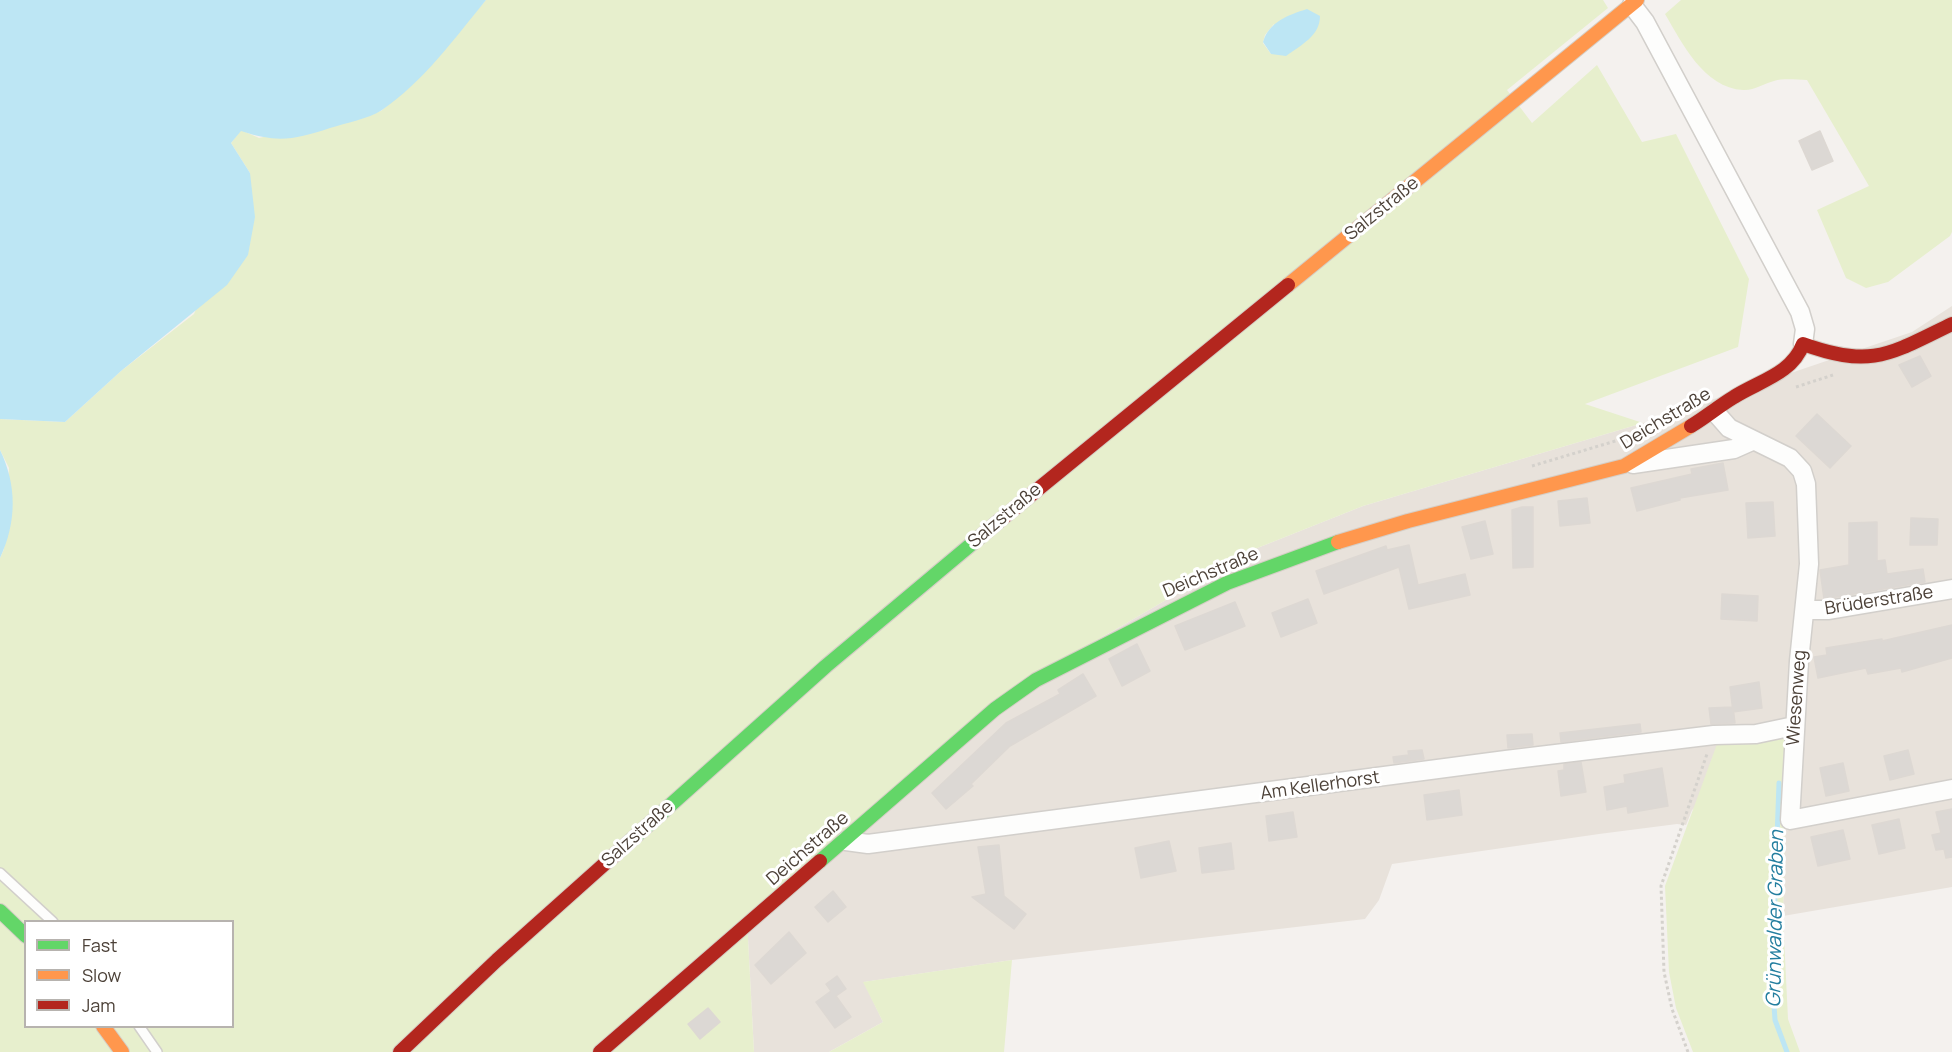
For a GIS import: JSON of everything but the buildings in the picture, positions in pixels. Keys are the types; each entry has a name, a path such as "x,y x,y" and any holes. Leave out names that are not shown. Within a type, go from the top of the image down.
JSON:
{"street":[{"name":"Salzstraße","path":"400,1052 497,960 826,666 1060,470 1635,2 1800,312 1805,329 1803,344"},
{"path":"1803,344 1836,355 1858,358 1883,354 1952,324"},
{"name":"Deichstraße","path":"600,1052 846,841 994,709 1036,680 1227,583 1335,543 1624,466 1784,370 1799,355 1803,344"},
{"name":"Wiesenweg","path":"1715,412 1729,428 1790,458 1802,471 1806,484 1810,536 1794,726 1790,820 1952,789"},
{"path":"1624,466 1734,449 1752,441"},
{"name":"Brüderstraße","path":"1805,610 1830,610 1952,589"},
{"name":"Am Kellerhorst","path":"846,841 868,844 1714,735 1756,734 1794,726"},
{"path":"0,911 24,934"},
{"path":"104,1028 122,1052"}],"lane":[{"path":"0,873 52,920"},
{"path":"140,1028 158,1052"}],"path":[{"path":"1530,467 1639,434"},
{"path":"1688,1052 1672,1009 1664,972 1661,886 1714,735"}],"shaded area":[{"path":"1952,306 1952,887 1783,916 1787,739 1692,810 1686,825 1677,824 1599,834 1392,864 1379,900 1365,919 1012,960 864,982 883,1022 829,1052 754,1052 747,920 1039,674 1178,593 1197,572 1363,506 1643,423 1912,332"}],"green space":[{"path":"486,0 1603,0 1608,8 1507,90 1532,123 1597,65 1642,142 1676,134 1749,279 1738,347 1585,404 1643,423 1363,506 1197,572 1178,593 1039,674 747,920 754,1052 0,1052 0,558 4,549 9,468 0,450 0,419 65,422 121,371 194,314 250,173 231,143 241,130 259,138 381,111 413,82","holes":["1274,24 1271,54 1263,43 1265,35"]},
{"path":"1681,0 1952,0 1952,232 1950,236 1888,282 1866,288 1846,278 1817,210 1869,186 1807,80 1778,80 1747,90 1729,87 1717,81 1696,62 1665,14"},
{"path":"1787,739 1783,916 1788,1019 1800,1052 1693,1052 1676,1008 1669,972 1665,886 1717,744"},
{"path":"1012,960 1004,1052 829,1052 883,1022 863,982"}],"water":[{"path":"0,0 486,0 425,73 382,110 357,120 296,137 265,137 241,131 231,143 250,173 255,217 248,255 227,285 121,371 65,422 0,419"},
{"path":"1307,9 1320,16 1313,35 1286,56 1271,54 1263,42 1270,29 1286,17"},
{"path":"0,450 10,477 13,504 10,531 0,558"}],"waterway":[{"name":"Grünwalder Graben","path":"1779,783 1772,976 1775,1020 1787,1052"}],"traffic: fast":[{"path":"619,851 826,666 999,521"},
{"path":"820,861 995,709 1036,680 1227,583 1338,542"},
{"path":"0,911 24,934"}],"traffic: slow":[{"path":"1288,285 1637,0"},
{"path":"1338,542 1408,521 1624,466 1691,426"},
{"path":"104,1028 122,1052"}],"traffic: jam":[{"path":"999,521 1288,285"},
{"path":"1691,426 1734,397 1783,370 1798,354 1803,344 1847,356 1880,355 1952,324"},
{"path":"400,1052 497,960 619,851"},
{"path":"600,1052 820,861"}]}
